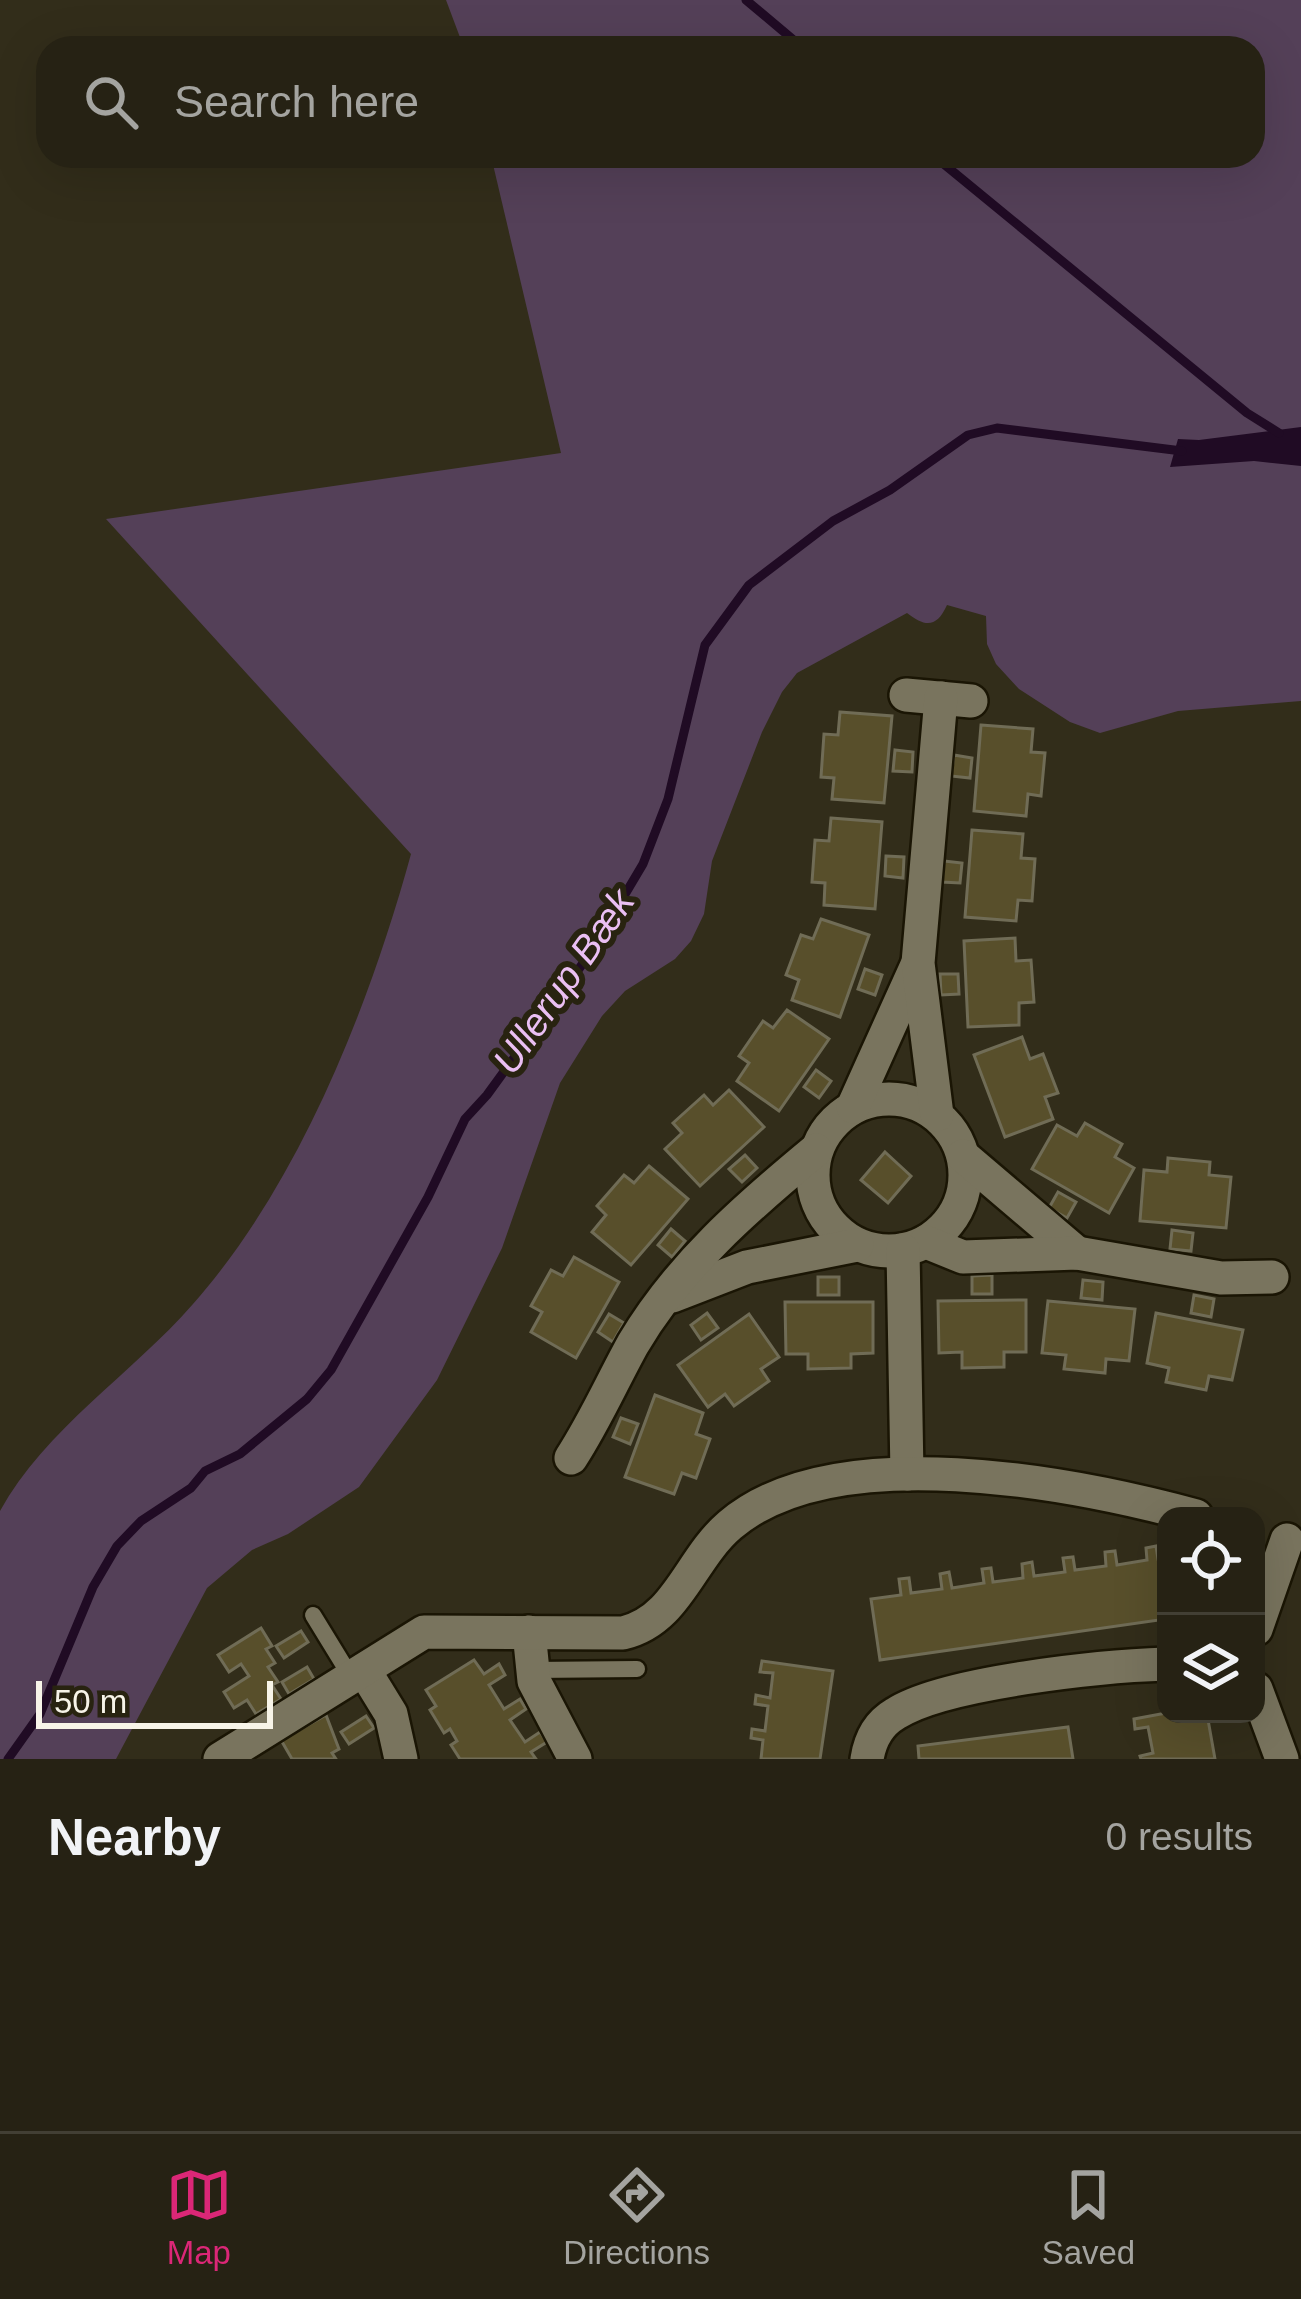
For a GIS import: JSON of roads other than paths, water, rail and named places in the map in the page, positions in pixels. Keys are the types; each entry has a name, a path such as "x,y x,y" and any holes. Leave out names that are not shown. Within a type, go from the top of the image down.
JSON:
{"street":[{"path":"906,695 956,699 918,963 937,1115"},
{"path":"853,1107 918,963"},
{"path":"571,1458 664,1298 732,1220 816,1150 830,1125 853,1107 874,1100 917,1104 937,1115 953,1133 963,1156 960,1204 946,1226 915,1246"},
{"path":"816,1150 812,1178 818,1206 834,1229 857,1245 880,1251 915,1246 963,1257 1077,1252 1221,1278 1272,1277"},
{"path":"963,1156 1077,1252"},
{"path":"664,1298 747,1267 857,1245"},
{"path":"907,1474 915,1246"},
{"path":"220,1759 424,1632 622,1633 645,1628 664,1613 703,1552 731,1524 764,1502 820,1483 907,1474 1041,1482 1157,1507"},
{"path":"1260,1615 1281,1539"},
{"path":"529,1632 534,1681 574,1759"},
{"path":"867,1759 870,1740 890,1716 926,1697 1157,1664"},
{"path":"357,1674 391,1714 401,1759"},
{"path":"1265,1713 1282,1759"}],"lane":[{"path":"313,1615 357,1674"},
{"path":"533,1670 637,1669"}],"waterway":[{"path":"746,0 789,36"},
{"path":"949,168 1247,413 1279,433"},
{"name":"Ullerup Bæk","path":"8,1759 40,1714 93,1587 117,1546 141,1521 191,1488 205,1471 240,1454 307,1399 331,1370 428,1197 465,1119 589,955 643,864 668,799 705,645 749,585 833,521 890,490 968,435 997,428 1182,451"}]}
